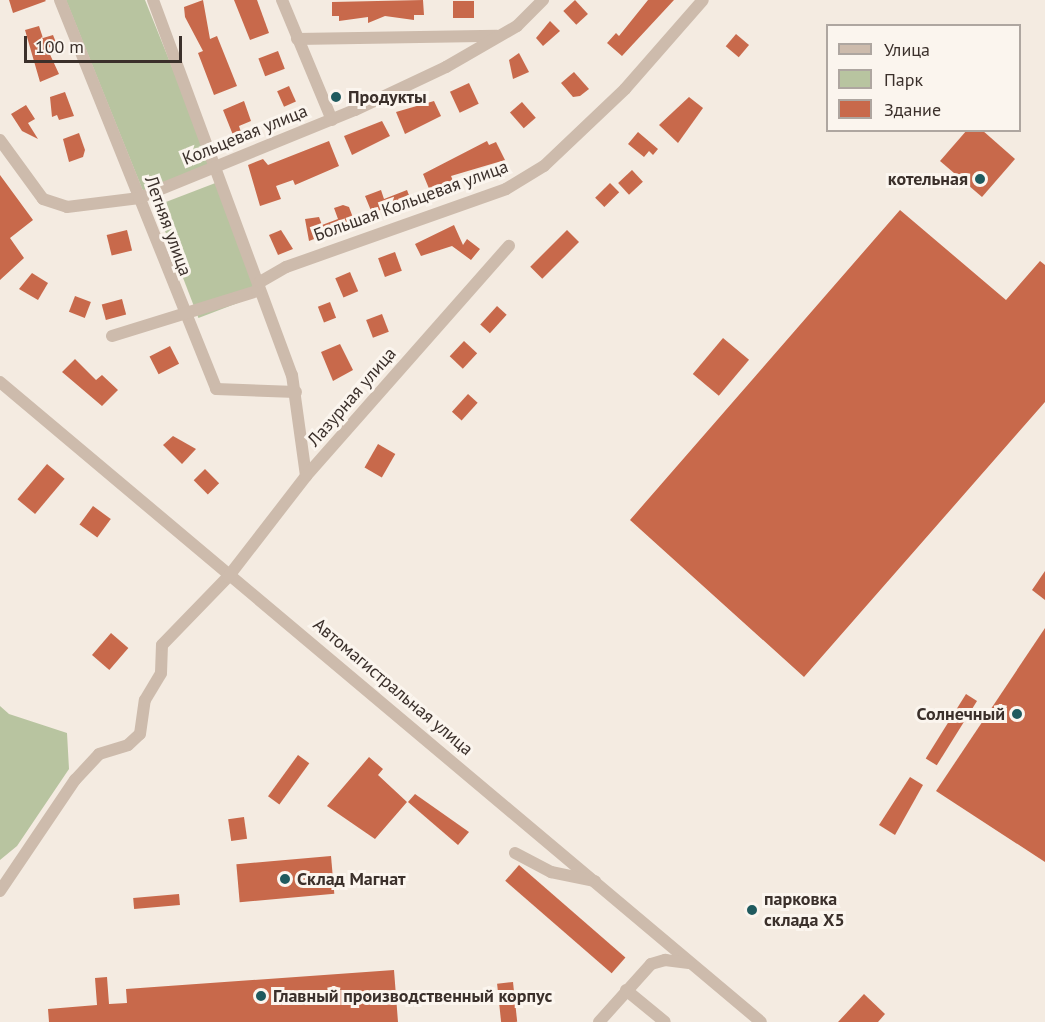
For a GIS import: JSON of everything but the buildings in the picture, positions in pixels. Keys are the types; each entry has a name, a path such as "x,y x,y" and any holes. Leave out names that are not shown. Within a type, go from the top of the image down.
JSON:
{"street":[{"name":"Летняя улица","path":"60,0 140,198 183,314 216,389 296,392"},
{"path":"153,0 260,282 296,392 306,476"},
{"name":"Кольцевая улица","path":"282,0 332,120"},
{"name":"Кольцевая улица","path":"0,140 44,199 67,207 140,198 332,120 446,67 517,26 543,0"},
{"name":"Большая Кольцевая улица","path":"112,336 257,291 260,282 354,241 506,189 544,166 626,89 703,0"},
{"path":"297,39 497,36"},
{"name":"Лазурная улица","path":"0,891 75,780 99,754 128,746 140,734 146,700 161,673 162,645 228,577 306,476 509,246"},
{"name":"Автомагистральная улица","path":"0,382 228,577 597,881 761,1022"},
{"path":"515,853 551,872 597,881"},
{"path":"599,1022 651,964 664,960 693,964"},
{"path":"626,990 665,1022"}],"green space":[{"path":"66,0 145,0 211,164 143,191"},
{"path":"218,182 261,294 198,318 155,206"},
{"path":"0,706 9,714 67,733 69,769 17,846 0,860"}],"place":[{"name":"Продукты","path":"336,97"},
{"name":"котельная","path":"980,179"},
{"name":"Солнечный","path":"1017,714"},
{"name":"Склад Магнат","path":"285,879"},
{"name":"парковка склада X5","path":"752,910"},
{"name":"Главный производственный корпус","path":"261,996"}]}
